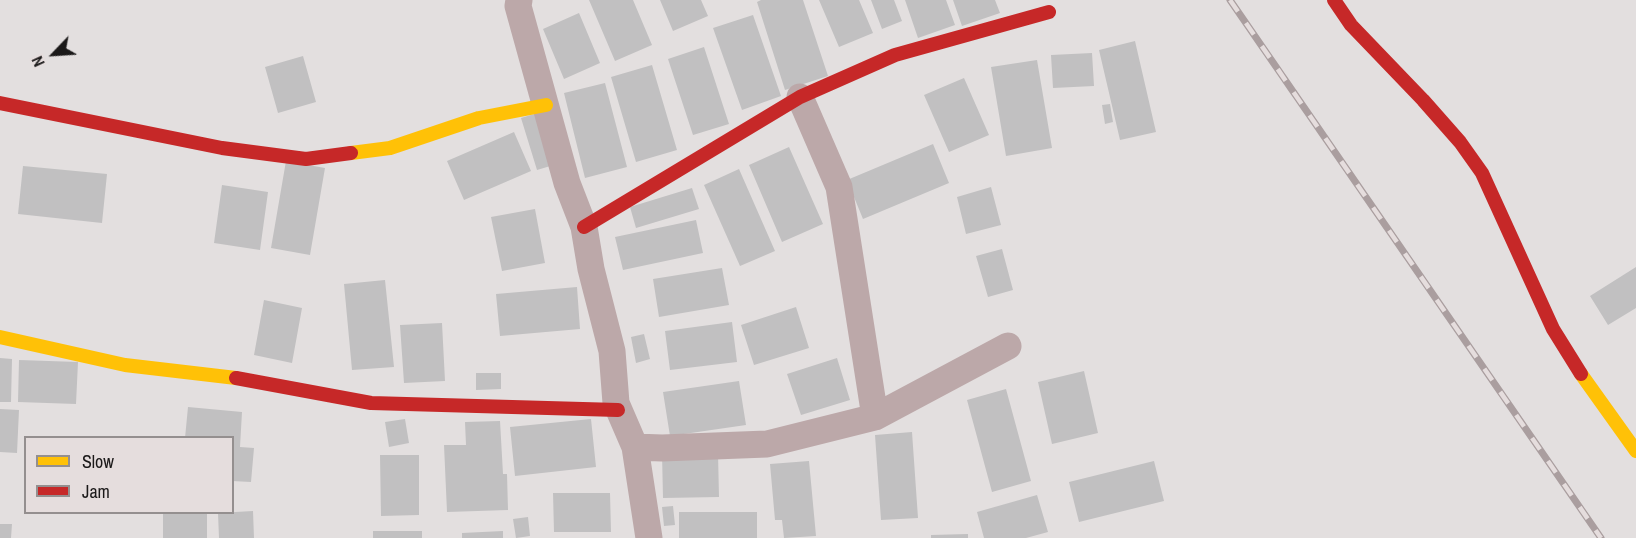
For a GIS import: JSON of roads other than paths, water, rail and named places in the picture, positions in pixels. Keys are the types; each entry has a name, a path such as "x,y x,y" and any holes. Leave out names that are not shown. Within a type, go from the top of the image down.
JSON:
{"street":[{"path":"519,0 518,6 567,183 584,226 591,269 612,351 618,410 635,447 649,538"},
{"path":"1334,0 1351,25 1461,142 1482,173 1553,329 1596,398 1636,451"},
{"path":"584,226 800,97 895,55 1048,12"},
{"path":"800,97 839,187 875,417"},
{"path":"0,103 222,148 306,159 390,148 479,118 546,105"},
{"path":"0,337 125,365 219,375 371,403 618,410"},
{"path":"635,447 767,444 875,417 1008,346"}],"railway":[{"path":"1230,0 1601,538"}]}
